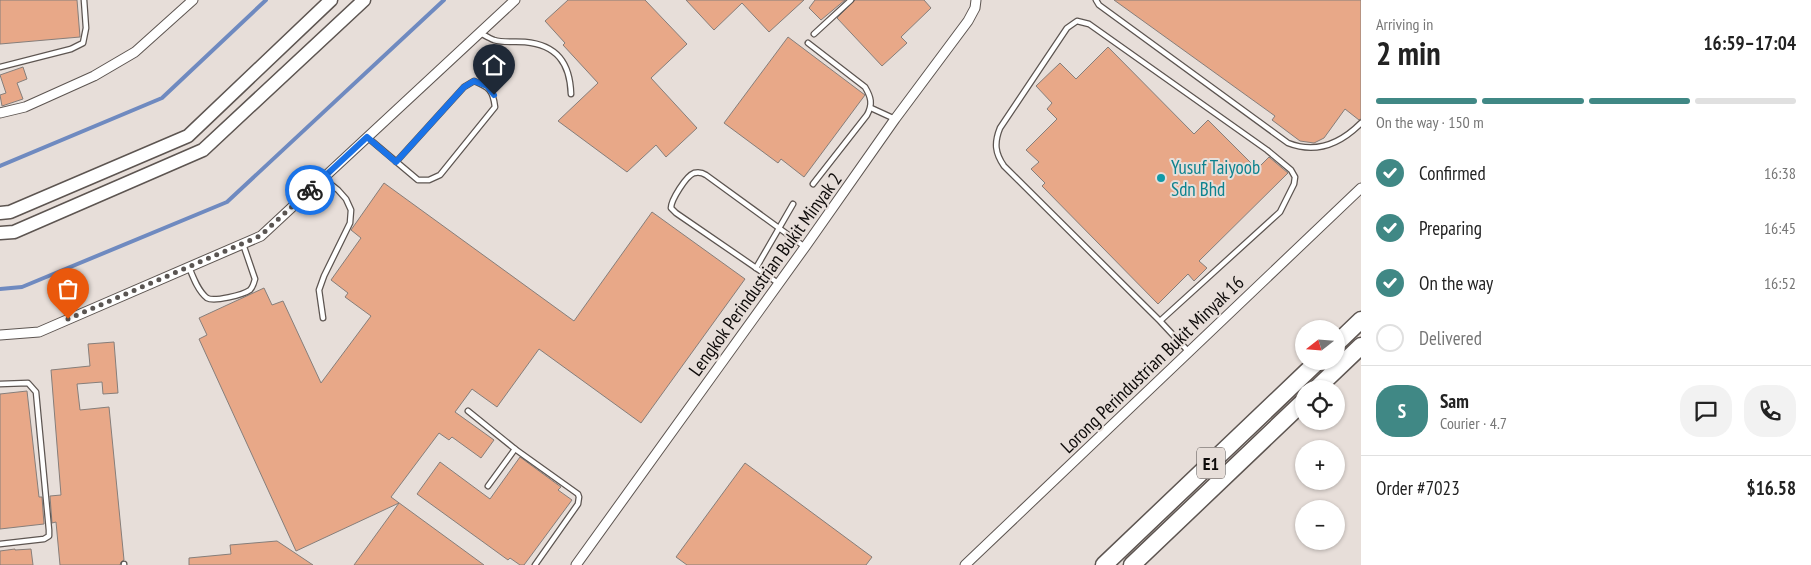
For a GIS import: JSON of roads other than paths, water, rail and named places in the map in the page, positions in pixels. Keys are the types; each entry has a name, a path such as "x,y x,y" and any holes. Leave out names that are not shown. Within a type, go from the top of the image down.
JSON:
{"highway":[{"path":"1345,335 1361,320"},
{"path":"1325,380 1361,346"},
{"name":"E1","path":"1104,565 1309,370"},
{"name":"E1","path":"1132,565 1295,410"}],"main road":[{"path":"0,213 10,212 188,136 331,0"},
{"path":"0,234 14,232 202,150 364,0"}],"street":[{"path":"0,114 25,107 94,76 135,52 193,0"},
{"name":"Lengkok Perindustrian Bukit Minyak 2","path":"576,565 895,119 968,21 975,8 976,0"},
{"path":"0,335 39,332 260,236 480,33 510,1"},
{"name":"Lorong Perindustrian Bukit Minyak 16","path":"965,565 1361,188"}],"lane":[{"path":"0,67 71,49 83,43 86,28 84,0"},
{"path":"814,34 850,0"},
{"path":"1096,0 1288,143 1300,148 1327,147 1361,123"},
{"path":"1160,321 1280,212 1290,195 1295,177 1291,170 1267,150 1089,24 1077,21 1067,28 1000,128 996,138 997,153 1004,166 1188,351"},
{"path":"480,33 496,41 525,42 543,46 558,55 567,66 571,78 571,94"},
{"path":"808,43 865,87 871,96 871,108 813,184"},
{"path":"367,137 396,162 418,180 430,180 440,175 495,107 494,95 487,86 474,81 464,87 396,162"},
{"path":"871,108 895,119"},
{"path":"778,283 671,208 671,201 688,177 694,173 701,172 706,174 805,247"},
{"path":"323,178 346,199 351,210 350,223 319,290 323,318"},
{"path":"756,268 793,204"},
{"path":"189,267 205,297 212,300 249,291 255,280 243,244"},
{"path":"0,384 28,383 36,392 49,530 49,536 44,540 0,544"},
{"path":"468,411 516,449 576,492 579,497 578,504 535,565"},
{"path":"488,486 516,449"}],"waterway":[{"path":"0,166 162,98 266,0"},
{"path":"0,289 22,287 227,202 444,0"}],"place":[{"name":"Yusuf Taiyoob Sdn Bhd","path":"1161,178"}]}
